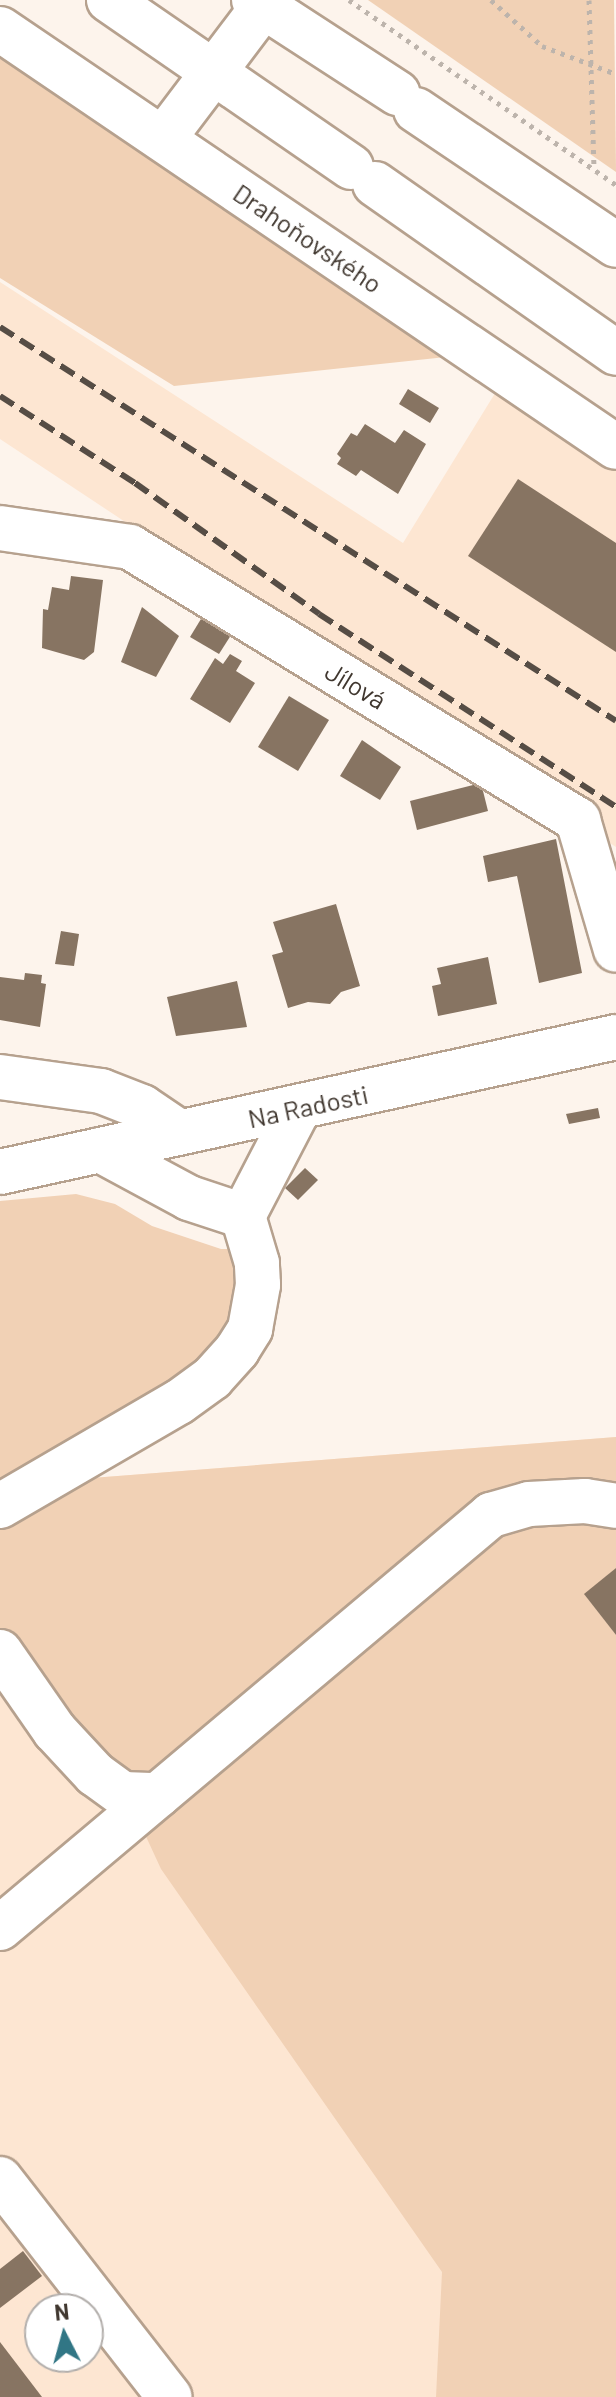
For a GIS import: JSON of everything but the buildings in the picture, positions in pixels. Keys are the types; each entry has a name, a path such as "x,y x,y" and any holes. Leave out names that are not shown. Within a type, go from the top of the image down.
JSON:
{"street":[{"path":"109,0 616,353"},
{"path":"163,139 258,4 616,245"},
{"name":"Drahoňovského","path":"0,29 616,447"},
{"name":"Jílová","path":"0,528 130,547 578,820 616,950"},
{"name":"Na Radosti","path":"0,1172 616,1037"},
{"path":"0,1077 101,1091 142,1107 179,1132"},
{"path":"0,1506 179,1402 229,1359 250,1329 257,1295 257,1263 243,1216 299,1108"},
{"path":"100,1150 189,1198 243,1216"},
{"path":"0,1928 491,1515 529,1504 585,1501 616,1506"},
{"path":"0,1652 55,1731 95,1774 123,1794 158,1795"},
{"path":"0,2179 170,2397"}],"path":[{"path":"349,0 616,185"},
{"path":"491,0 542,46 616,74"},
{"path":"589,0 594,68 594,169"}],"shaded area":[{"path":"368,0 614,0 616,172"},
{"path":"0,47 446,357 174,386 0,278"},
{"path":"0,282 403,543 497,390 616,471 616,847 0,439"},
{"path":"76,1194 115,1204 152,1226 221,1249 238,1249 239,1310 221,1339 176,1385 66,1480 616,1437 616,1568 585,1595 616,1635 616,2397 436,2397 442,2272 161,1869 113,1765 0,1630 0,1201"},
{"path":"0,1422 67,1480 616,1437 616,2397 0,2397"}],"railway":[{"path":"0,327 616,721"},
{"path":"0,396 135,483 319,614 616,807"}]}
